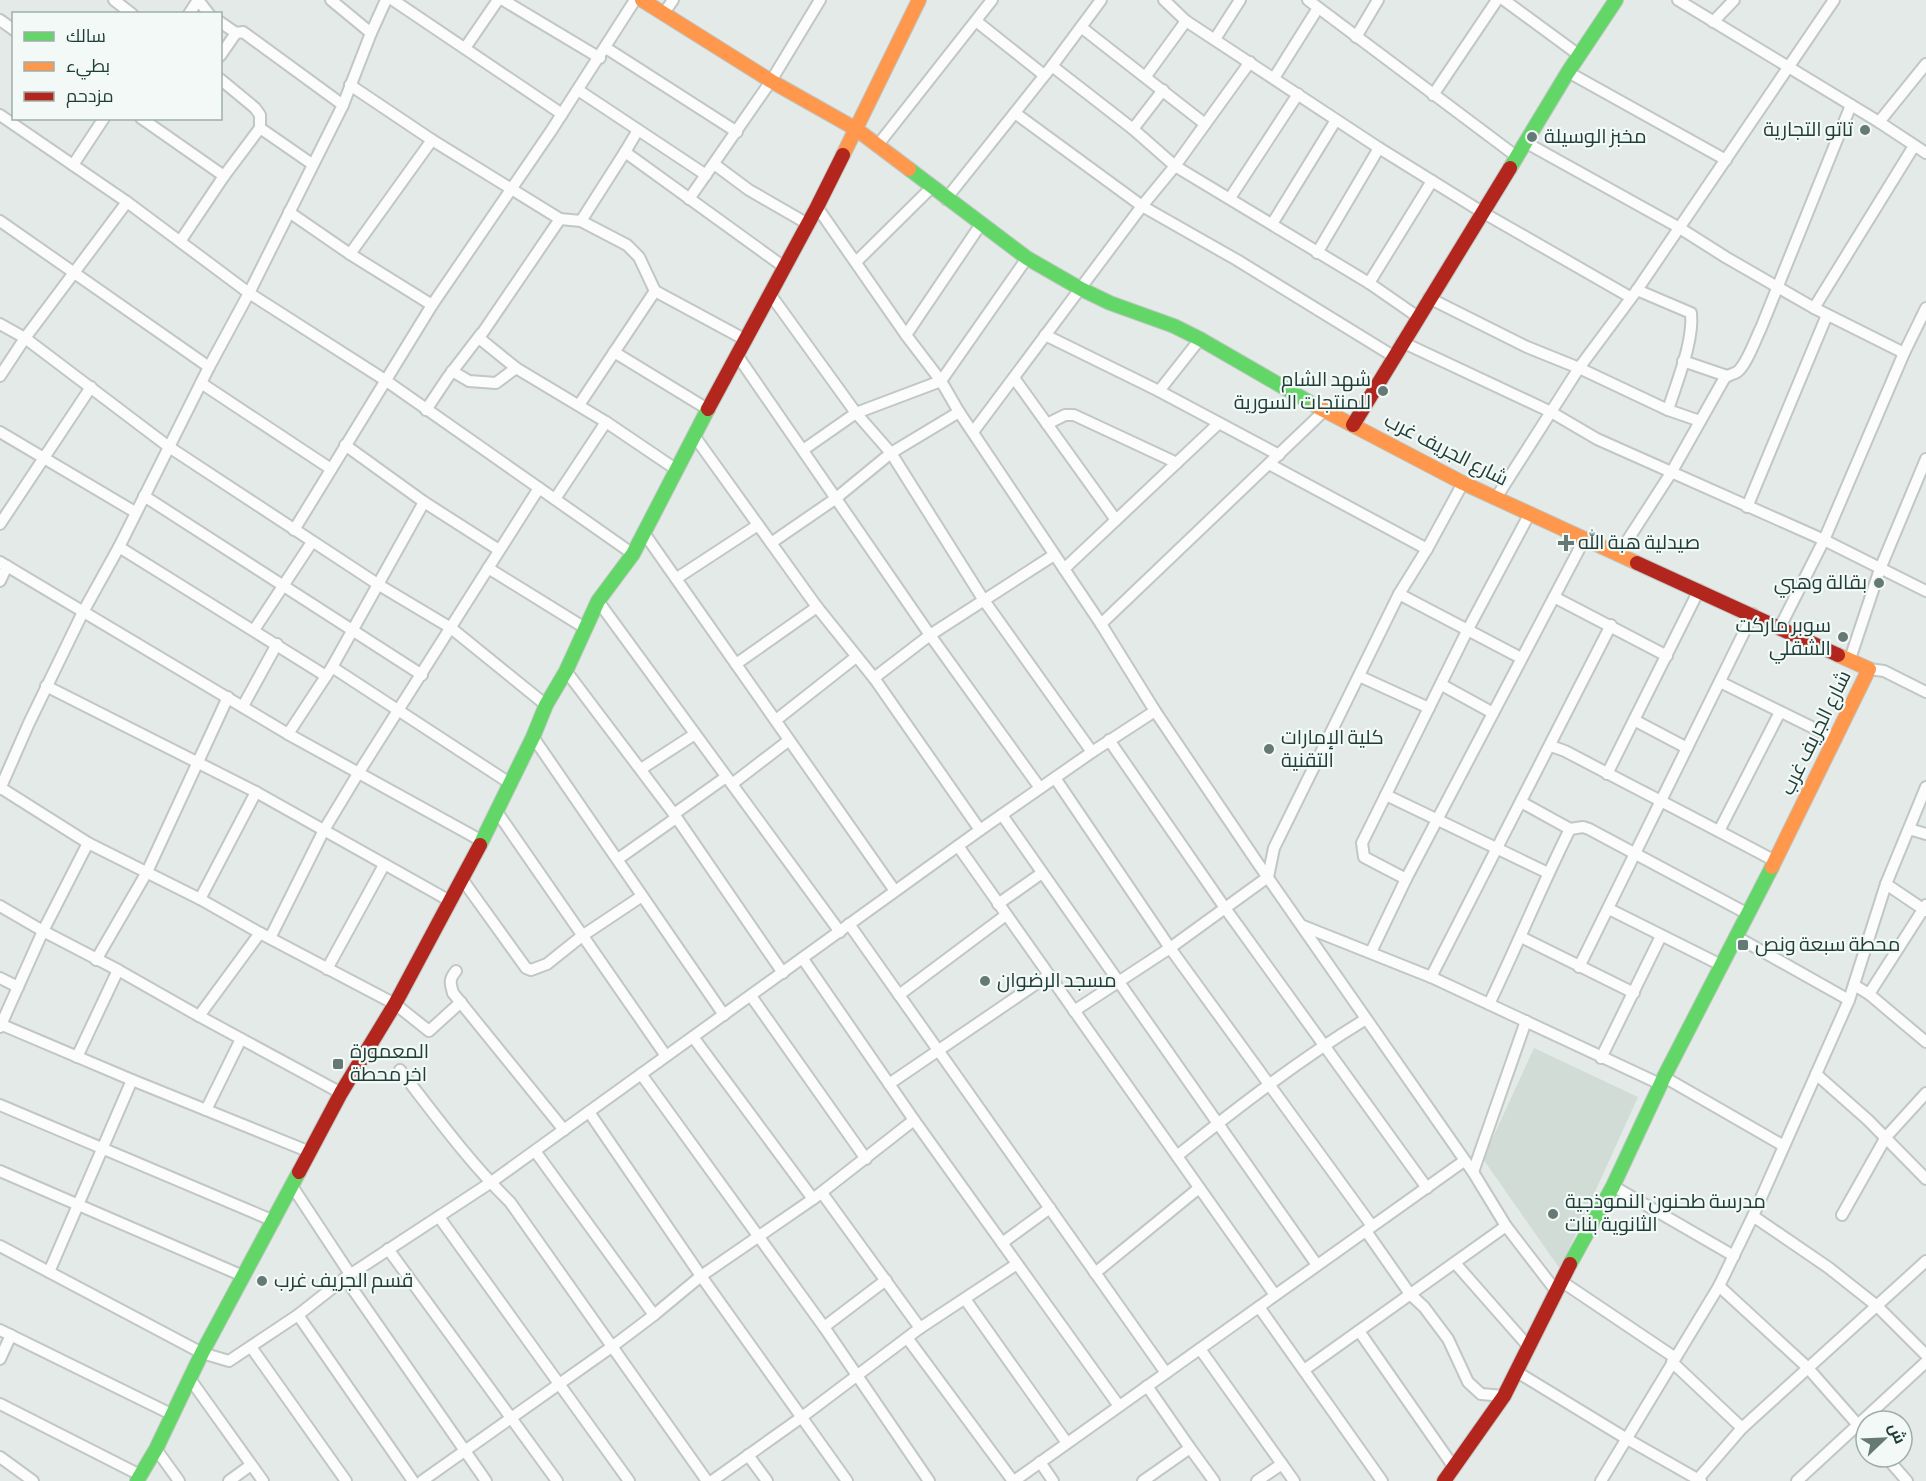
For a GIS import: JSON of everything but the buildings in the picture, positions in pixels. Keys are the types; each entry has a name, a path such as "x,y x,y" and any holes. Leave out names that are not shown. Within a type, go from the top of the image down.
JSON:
{"street":[{"path":"114,0 129,12"},
{"path":"190,12 198,0 207,12"},
{"path":"331,0 371,33"},
{"path":"386,0 343,105 119,547 83,612 46,686 0,788 88,843 200,899 395,1004 429,1031 461,1002"},
{"path":"393,0 562,114"},
{"path":"465,48 498,0"},
{"path":"503,0 603,53 737,132"},
{"path":"294,530 432,305 603,53 635,0"},
{"name":"شارع الجريف غرب","path":"642,0 771,81 856,129 1027,258 1081,290 1174,326 1200,339 1324,411 1462,483 1753,614 1869,669 1737,937 1662,1081 1613,1186 1558,1286 1517,1372 1504,1396 1453,1466 1445,1481"},
{"path":"664,13 673,0"},
{"path":"689,200 771,81 820,0"},
{"path":"0,1404 139,1478 156,1449 202,1353 341,1093 395,1004 482,841 598,601 633,554 738,355 744,339 818,207 919,0"},
{"path":"877,146 992,0"},
{"path":"946,199 1052,66 1101,0"},
{"path":"1164,0 1186,21 1378,148 1482,212 1633,294 1690,313 1692,323 1668,410"},
{"path":"1215,39 1240,0"},
{"path":"1308,0 1516,156"},
{"path":"1356,37 1378,0"},
{"path":"1433,95 1497,0"},
{"path":"1504,0 1579,55"},
{"path":"1353,425 1516,156 1616,0"},
{"path":"1678,0 1926,153"},
{"path":"1713,22 1734,0"},
{"path":"1496,498 1580,368 1726,160 1834,0"},
{"path":"1274,78 1318,8"},
{"path":"976,21 1044,75"},
{"path":"1146,76 1186,21"},
{"path":"222,23 236,33 243,32 343,105"},
{"path":"1081,27 1205,124"},
{"path":"222,53 236,33"},
{"path":"973,432 1142,206 1175,166 1250,62"},
{"path":"1879,122 1926,64"},
{"path":"1052,66 1175,166 1369,283 1418,317"},
{"path":"1568,72 1726,160"},
{"path":"181,240 260,128 260,116 255,108 222,81"},
{"path":"350,85 432,140 560,219 580,221 627,245 639,257 655,291 744,339"},
{"path":"578,90 706,175"},
{"path":"1132,129 1163,90"},
{"path":"1230,198 1298,94"},
{"path":"1618,555 1671,473 1727,376 1738,371 1743,364 1761,328 1851,105"},
{"path":"1015,113 1142,206 1238,260 1394,356"},
{"path":"0,115 181,240 249,293 385,380 633,554"},
{"path":"72,165 103,120"},
{"path":"144,120 224,176"},
{"path":"1272,224 1336,120"},
{"path":"260,128 312,164"},
{"path":"580,221 639,130"},
{"path":"350,254 432,140"},
{"path":"1525,142 1678,227 1814,308 1904,353"},
{"path":"1814,308 1914,146"},
{"path":"1317,252 1378,148"},
{"path":"625,152 784,267"},
{"path":"714,164 749,189 808,224"},
{"path":"1369,283 1432,181"},
{"path":"856,262 932,187"},
{"path":"0,376 25,338 127,202"},
{"path":"818,207 906,335 941,381 959,412 1101,624 1155,711 1473,1172 1506,1226 1558,1286 1673,1360 1742,1428"},
{"path":"289,212 350,254 432,305"},
{"path":"426,410 560,219"},
{"path":"0,221 209,367"},
{"path":"906,335 981,224"},
{"path":"803,450 856,413 941,381 1027,258"},
{"path":"579,405 655,291"},
{"path":"770,294 856,413 891,453 983,599 1092,752"},
{"path":"1429,298 1527,347 1580,368 1668,410 1700,422"},
{"path":"1780,627 1824,540 1904,353 1926,308"},
{"path":"1747,507 1827,315"},
{"path":"0,324 25,338 169,447 312,542 451,628 546,705"},
{"path":"1045,335 1159,391 1278,455"},
{"path":"478,338 516,368 606,422 677,470"},
{"path":"1159,391 1200,339"},
{"path":"1402,342 1551,412 1597,439 1824,540 1926,591"},
{"path":"614,352 709,410"},
{"path":"738,355 835,499 1040,788"},
{"path":"1683,361 1727,376"},
{"path":"452,371 469,381 496,383 516,368"},
{"path":"1014,378 1116,520"},
{"path":"201,384 331,469"},
{"path":"0,524 91,387"},
{"path":"1101,624 1324,411"},
{"path":"771,543 835,499 891,453 959,412"},
{"path":"1047,424 1065,415 1074,415 1177,463"},
{"path":"555,499 606,422"},
{"path":"1064,569 1219,423"},
{"path":"0,432 135,512"},
{"path":"695,437 817,607 874,678 980,830"},
{"path":"345,445 424,502 499,550"},
{"path":"1850,659 1880,569 1926,459"},
{"path":"1269,464 1427,549"},
{"path":"1074,1011 1170,948 1268,877 1274,848 1400,594 1462,483"},
{"path":"199,1016 265,935 359,772 539,488"},
{"path":"144,496 422,675"},
{"path":"288,734 329,672 424,502"},
{"path":"1406,879 1364,857 1362,843 1467,631 1530,513"},
{"path":"677,578 758,525"},
{"path":"644,533 895,891"},
{"path":"1371,952 1406,879 1584,538"},
{"path":"254,630 312,542"},
{"path":"119,547 277,644 399,711 511,784"},
{"path":"874,678 930,635 1054,555"},
{"path":"0,581 3,564 288,734 482,841"},
{"path":"488,568 585,628"},
{"path":"1607,774 1699,590"},
{"path":"1400,594 1521,658"},
{"path":"1554,597 1667,656"},
{"path":"598,601 840,932"},
{"path":"736,664 817,607"},
{"path":"1579,967 1753,614"},
{"path":"1431,977 1611,626"},
{"path":"243,706 277,644"},
{"path":"776,720 856,657"},
{"path":"1869,669 1884,671 1926,692"},
{"path":"566,671 675,816 783,974"},
{"path":"1359,676 1429,708"},
{"path":"1720,682 1836,739"},
{"path":"1442,685 1493,713"},
{"path":"46,686 198,761 450,901"},
{"path":"96,960 147,872 228,697"},
{"path":"0,1246 202,1353 229,1361 298,1315 347,1276 490,1183 980,830 1109,740 1155,711"},
{"path":"1719,831 1780,712"},
{"path":"1634,720 1687,748"},
{"path":"640,769 695,734"},
{"path":"533,737 724,1015"},
{"path":"1109,740 1225,908 1427,1188"},
{"path":"618,858 675,816 788,741"},
{"path":"1551,746 1565,751 1775,861"},
{"path":"1055,778 1170,948 1269,1083 1369,1228 1410,1294 1424,1307 1448,1339 1468,1382 1481,1394 1504,1396"},
{"path":"1601,1481 1719,1286 1753,1216 1848,1000 1886,885 1926,787"},
{"path":"200,899 256,792"},
{"path":"1386,795 1548,873"},
{"path":"1521,802 1570,830 1589,829 1748,914"},
{"path":"497,812 666,1056"},
{"path":"1002,815 1317,1265"},
{"path":"1909,829 1926,834"},
{"path":"1489,1004 1570,830"},
{"path":"88,843 0,1025 310,1152"},
{"path":"958,846 1275,1295"},
{"path":"327,969 384,865"},
{"path":"998,904 1042,873"},
{"path":"462,879 526,968 531,970 547,964 582,936 642,896"},
{"path":"1869,994 1925,908 1886,885"},
{"path":"0,906 43,932 118,970 341,1093"},
{"path":"1609,909 1721,965"},
{"path":"899,995 1006,915"},
{"path":"849,924 1166,1373"},
{"path":"1303,926 1431,977 1601,1058 1662,1081 1784,1146"},
{"path":"1601,1058 1661,936"},
{"path":"1521,937 1634,993"},
{"path":"1737,937 1848,1000"},
{"path":"803,959 914,1120 1119,1406"},
{"path":"77,1057 118,970"},
{"path":"456,970 451,977 450,984 453,993 564,1130"},
{"path":"889,1084 937,1049 1049,975"},
{"path":"0,978 18,987"},
{"path":"1854,985 1869,994 1926,1042"},
{"path":"751,996 866,1159"},
{"path":"1177,1156 1269,1083 1324,1044 1366,1019"},
{"path":"1473,1172 1526,1021"},
{"path":"693,1037 886,1280 921,1328"},
{"path":"206,1110 241,1039"},
{"path":"400,1070 490,1183 510,1202 707,1481"},
{"path":"641,1074 858,1375 929,1481"},
{"path":"1816,1074 1886,1137 1926,1179"},
{"path":"49,1272 132,1080"},
{"path":"1842,1215 1886,1137 1926,1093"},
{"path":"0,1105 274,1221"},
{"path":"589,1112 701,1276 847,1481"},
{"path":"422,1481 613,1346 701,1276 817,1196 914,1120"},
{"path":"534,1151 654,1315"},
{"path":"908,1339 1013,1481 1464,1161"},
{"path":"0,1171 243,1276"},
{"path":"292,1186 347,1276 486,1481"},
{"path":"1613,1186 1734,1256"},
{"path":"1095,1273 1199,1188"},
{"path":"1002,1243 1050,1208"},
{"path":"1753,1216 1829,1268 1877,1306 1926,1355"},
{"path":"439,1217 629,1481"},
{"path":"1304,1370 1506,1226"},
{"path":"388,1250 557,1481"},
{"path":"1517,1372 1700,1480 1742,1428 1926,1261"},
{"path":"1455,1263 1528,1346"},
{"path":"712,1481 802,1418 921,1328 1017,1264"},
{"path":"824,1327 886,1280"},
{"path":"1719,1286 1808,1367 1854,1421"},
{"path":"965,1299 1067,1443"},
{"path":"1259,1307 1382,1481"},
{"path":"298,1315 413,1481"},
{"path":"0,1330 173,1415"},
{"path":"1359,1331 1453,1466"},
{"path":"0,1359 11,1335"},
{"path":"250,1347 345,1481"},
{"path":"1200,1349 1294,1481"},
{"path":"1874,1409 1926,1362"},
{"path":"190,1379 263,1481"},
{"path":"1147,1386 1214,1481"},
{"path":"1797,1481 1854,1427"},
{"path":"1143,1481 1190,1448"},
{"path":"156,1449 179,1481"},
{"path":"748,1455 767,1481"},
{"path":"0,1456 33,1481"},
{"path":"1040,1462 1053,1481"},
{"path":"1257,1481 1282,1464"},
{"path":"229,1481 251,1465"},
{"path":"1896,1469 1907,1481"}],"shaded area":[{"name":"مدرسة طحنون النموذجية الثانوية بنات","path":"1534,1048 1638,1097 1560,1269 1483,1159"}],"traffic: fast":[{"path":"1510,168 1568,72 1616,0"},
{"path":"909,169 1027,258 1110,303 1174,326 1200,339 1316,406"},
{"path":"480,845 598,601 633,554 708,409"},
{"path":"1570,1264 1613,1186 1664,1077 1772,867"},
{"path":"137,1481 156,1449 202,1353 299,1172"}],"traffic: slow":[{"path":"642,0 771,81 856,129 909,169"},
{"path":"843,155 919,0"},
{"path":"1316,406 1463,483 1637,563"},
{"path":"1772,867 1869,669 1838,655"}],"traffic: jam":[{"path":"708,409 843,155"},
{"path":"1353,425 1510,168"},
{"path":"1637,563 1838,655"},
{"path":"299,1172 341,1093 395,1004 480,845"},
{"path":"1444,1481 1504,1396 1570,1264"}],"place":[{"name":"تاتو التجارية","path":"1865,130"},
{"name":"مخبز الوسيلة","path":"1532,137"},
{"name":"شهد الشام للمنتجات السورية","path":"1383,391"},
{"name":"صيدلية هبة الله","path":"1566,543"},
{"name":"بقالة وهبي","path":"1879,583"},
{"name":"سوبر ماركت الشقلي","path":"1843,637"},
{"name":"كلية الإمارات التقنية","path":"1269,749"},
{"name":"محطة سبعة ونص","path":"1743,945"},
{"name":"مسجد الرضوان","path":"985,981"},
{"name":"المعمورة اخر محطة","path":"338,1064"},
{"name":"مدرسة طحنون النموذجية الثانوية بنات","path":"1553,1214"},
{"name":"قسم الجريف غرب","path":"262,1281"}]}
